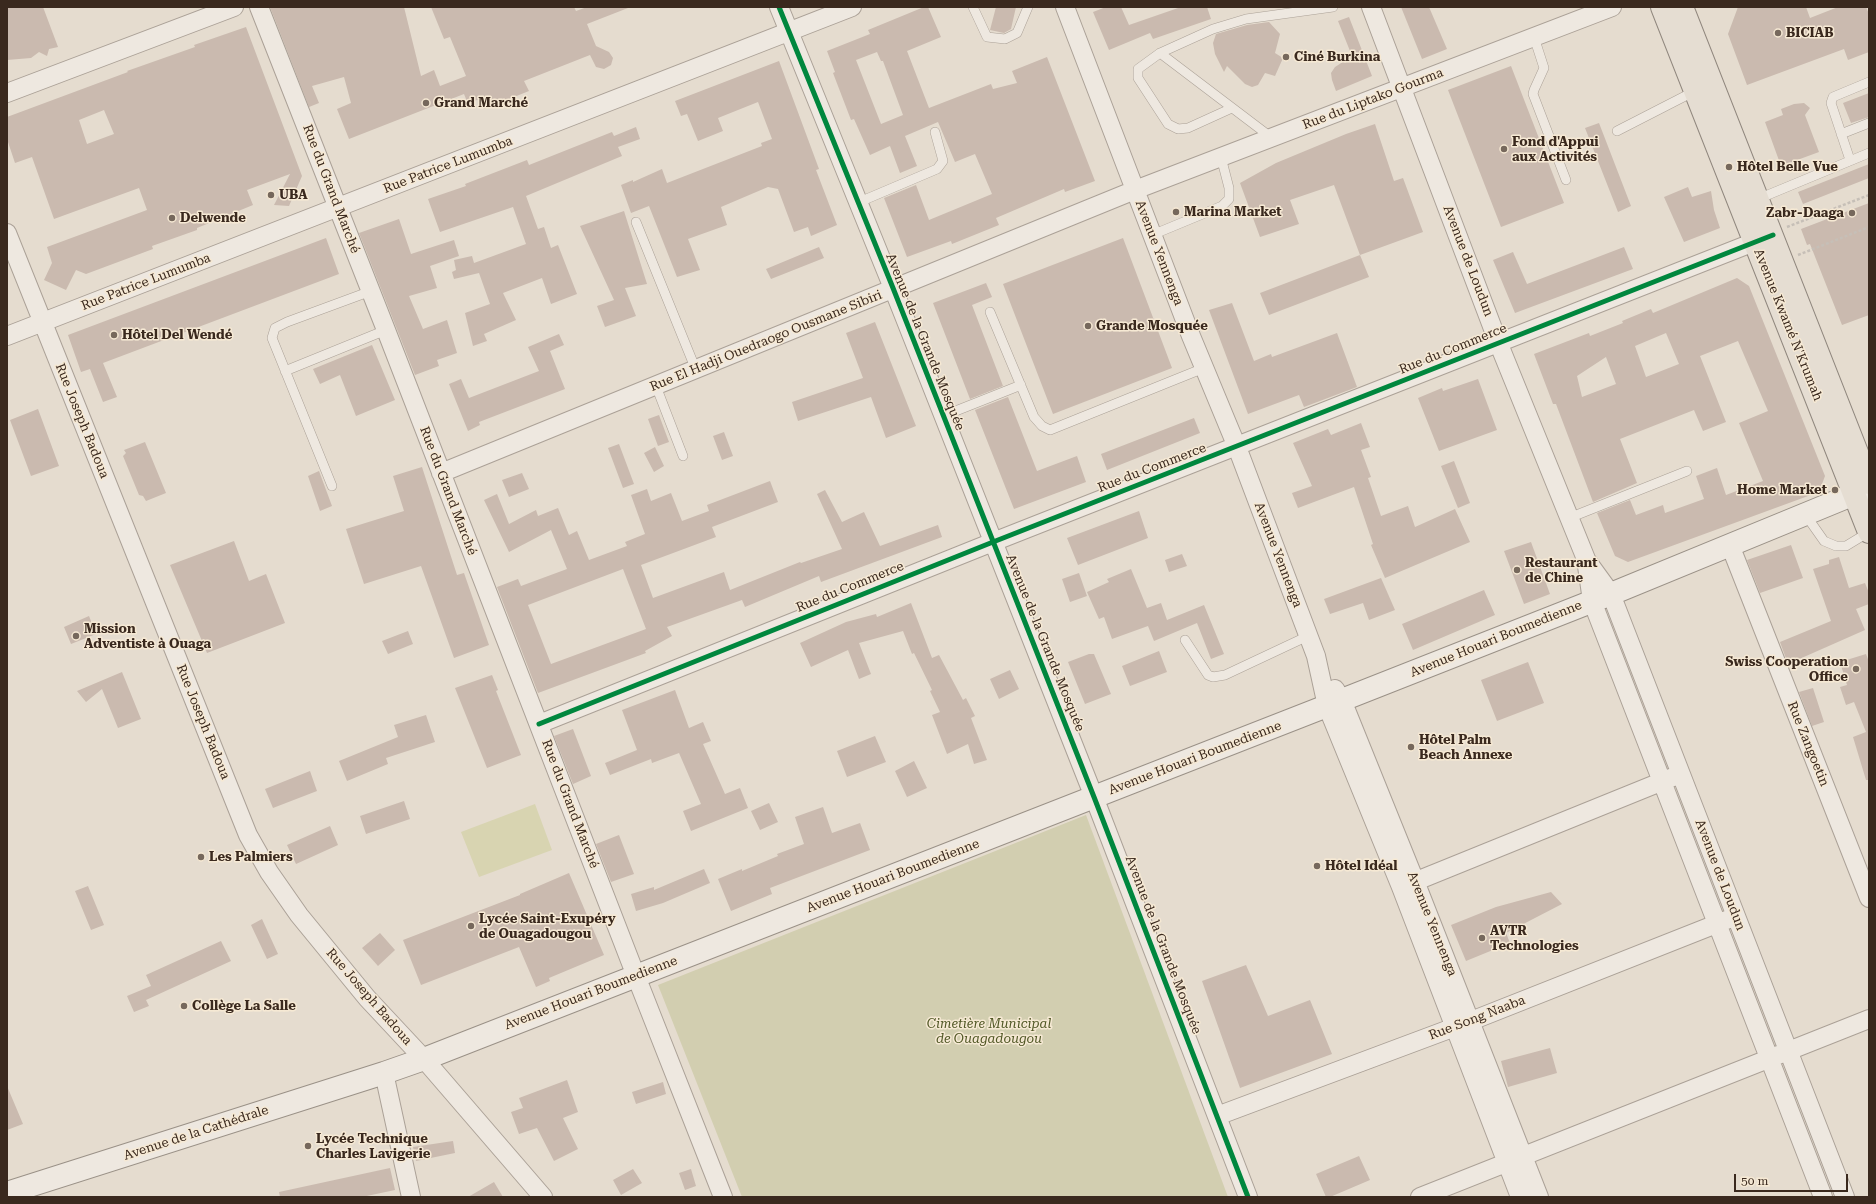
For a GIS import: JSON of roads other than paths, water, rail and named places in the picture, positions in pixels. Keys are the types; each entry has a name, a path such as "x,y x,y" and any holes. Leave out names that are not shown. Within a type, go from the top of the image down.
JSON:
{"main road":[{"name":"Avenue Kwamé N'Krumah","path":"1662,7 1695,91 1764,238 1864,488"},
{"name":"Avenue Kwamé N'Krumah","path":"1682,7 1758,199 1764,238 1783,261 1864,488 1869,532"},
{"name":"Avenue Houari Boumedienne","path":"384,1073 424,1059 1334,703 1602,597 1805,514 1864,488"},
{"name":"Avenue de la Cathédrale","path":"7,1193 384,1073"}],"street":[{"path":"7,93 234,7"},
{"name":"Rue du Grand Marché","path":"259,7 371,291 636,976 724,1197"},
{"name":"Avenue de la Grande Mosquée","path":"779,7 857,203 893,288 1094,797 1248,1197"},
{"name":"Rue Patrice Lumumba","path":"7,336 852,7"},
{"name":"Avenue Yennenga","path":"1065,7 1152,235 1204,368 1237,447 1334,703 1408,884 1515,1160 1539,1197"},
{"name":"Avenue de Loudun","path":"1371,7 1498,342 1602,597 1682,774 1843,1192"},
{"name":"Rue du Liptako Gourma","path":"1135,190 1612,7"},
{"name":"Rue El Hadji Ouedraogo Ousmane Sibiri","path":"441,473 1135,190"},
{"name":"Rue Joseph Badoua","path":"7,233 248,835 269,872 299,915 367,998 424,1059 543,1197"},
{"name":"Rue du Commerce","path":"539,724 993,542 1764,238"},
{"name":"Rue Zangoetin","path":"1730,545 1869,898"},
{"name":"Avenue de Loudun","path":"1602,597 1662,782 1770,1057 1821,1197"},
{"path":"1408,884 1682,774"},
{"name":"Rue Song Naaba","path":"1217,1116 1463,1024 1736,917"},
{"path":"1420,1197 1869,1019"},
{"path":"384,1073 411,1197"},
{"name":"Avenue Yennenga","path":"1515,1160 1520,1197"},
{"path":"1821,1197 1843,1192"}],"lane":[{"path":"973,7 987,37 1004,39 1017,33 1028,7"},
{"path":"1232,108 1188,128 1178,130 1168,124 1138,78 1138,69 1160,53 1213,29 1246,19 1333,7"},
{"path":"1534,37 1544,68 1533,94 1566,180"},
{"path":"1160,53 1272,138"},
{"path":"1850,160 1831,103 1833,97 1869,82"},
{"path":"1617,131 1695,91"},
{"path":"1841,134 1869,123"},
{"path":"857,203 937,169 943,161 935,132"},
{"path":"1758,199 1869,153"},
{"path":"1152,235 1222,206 1229,199 1221,157"},
{"path":"636,222 696,370"},
{"path":"332,486 272,338 275,328 287,322 371,291"},
{"path":"990,312 1034,417 1042,426 1050,430 1204,368"},
{"path":"285,371 386,330"},
{"path":"943,416 1021,384"},
{"path":"656,386 683,456"},
{"path":"1569,518 1687,471"},
{"path":"1805,514 1824,541 1836,546 1846,546 1869,532"},
{"path":"1185,640 1208,675 1213,677 1225,674 1308,636"}],"place":[{"name":"BICIAB","path":"1778,33"},
{"name":"Ciné Burkina","path":"1286,57"},
{"name":"Grand Marché","path":"426,103"},
{"name":"Fond d'Appui aux Activités","path":"1504,149"},
{"name":"Hôtel Belle Vue","path":"1729,167"},
{"name":"UBA","path":"271,195"},
{"name":"Marina Market","path":"1176,212"},
{"name":"Zabr-Daaga","path":"1852,213"},
{"name":"Delwende","path":"172,218"},
{"name":"Grande Mosquée","path":"1088,326"},
{"name":"Hôtel Del Wendé","path":"114,335"},
{"name":"Home Market","path":"1835,490"},
{"name":"Restaurant de Chine","path":"1517,570"},
{"name":"Mission Adventiste à Ouaga","path":"76,636"},
{"name":"Swiss Cooperation Office","path":"1856,669"},
{"name":"Hôtel Palm Beach Annexe","path":"1411,747"},
{"name":"Les Palmiers","path":"201,857"},
{"name":"Hôtel Idéal","path":"1317,866"},
{"name":"Lycée Saint-Exupéry de Ouagadougou","path":"471,926"},
{"name":"AVTR Technologies","path":"1482,938"},
{"name":"Collège La Salle","path":"184,1006"},
{"name":"Lycée Technique Charles Lavigerie","path":"308,1146"}],"park label":[{"name":"Cimetière Municipal de Ouagadougou","path":"989,1032"}]}
